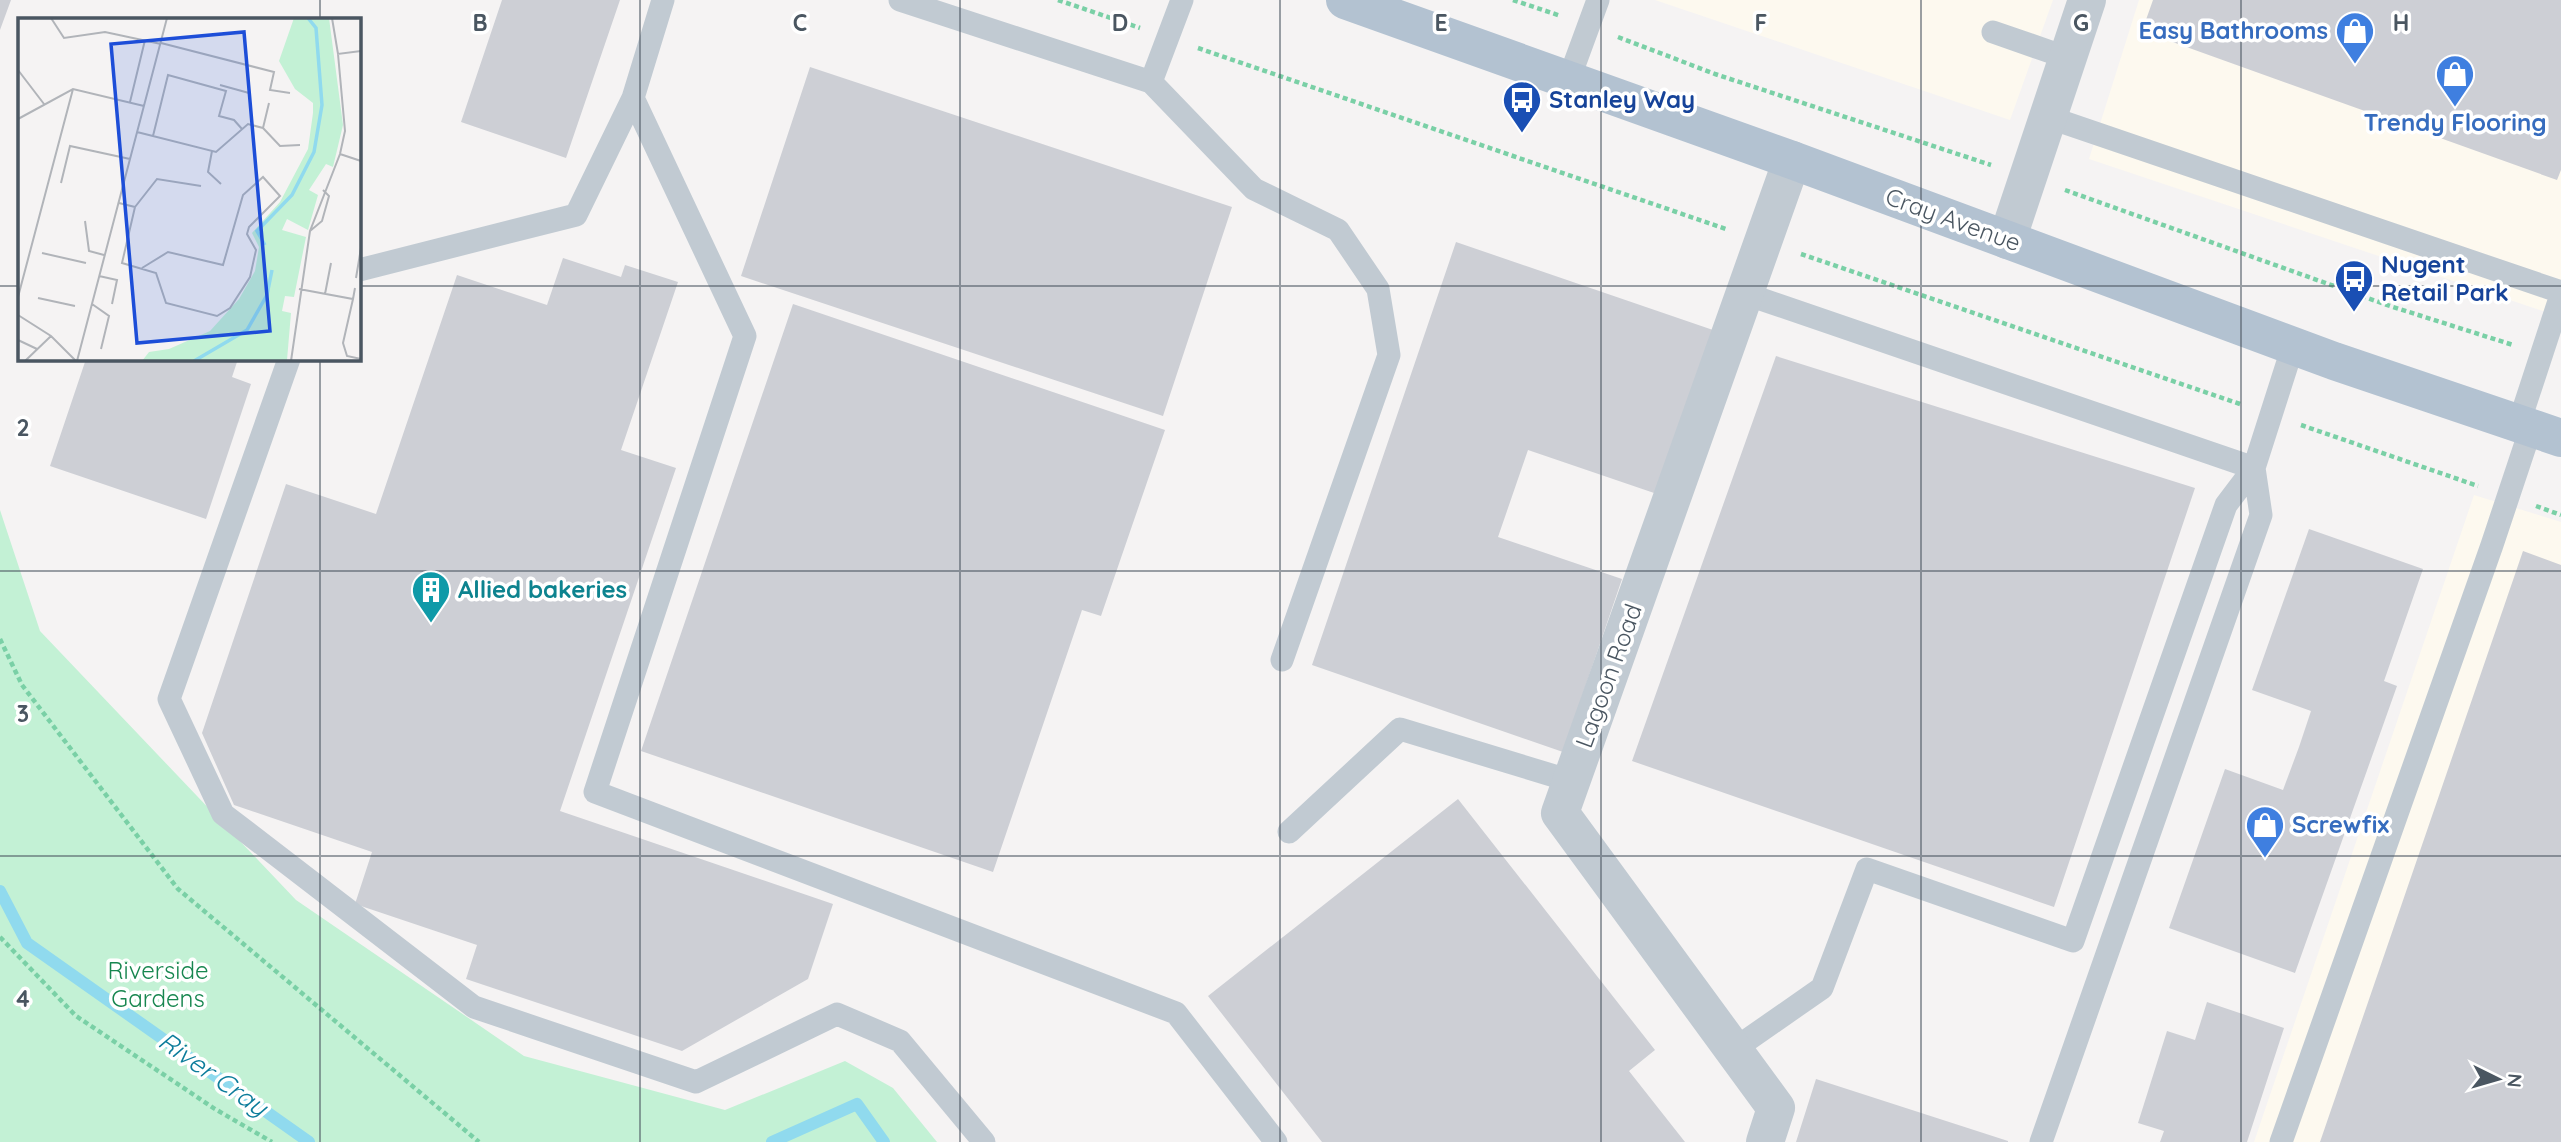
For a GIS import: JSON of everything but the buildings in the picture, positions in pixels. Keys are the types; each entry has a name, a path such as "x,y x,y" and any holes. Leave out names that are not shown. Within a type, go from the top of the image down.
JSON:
{"main road":[{"name":"Cray Avenue","path":"1345,0 1792,160 2293,346 2537,430"}],"street":[{"path":"2007,240 2087,0"},
{"name":"Lagoon Road","path":"1765,1142 1776,1108 1560,813 1792,160"}],"lane":[{"path":"360,270 576,215 633,98 663,0"},
{"path":"900,0 1151,82 1254,189 1338,230 1378,289 1389,355 1282,660"},
{"path":"1151,82 1182,0"},
{"path":"1569,79 1598,0"},
{"path":"1993,32 2068,58"},
{"path":"633,98 746,336 595,792 1176,1013 1276,1142"},
{"path":"2048,117 2561,293 2537,430 2508,496 2281,1142"},
{"path":"1746,294 2255,468"},
{"path":"1733,1050 1822,988 1867,869 2073,941 2226,505 2255,468 2293,346"},
{"path":"289,360 169,699 223,814 474,1007 696,1082 837,1014 900,1041 984,1142"},
{"path":"2041,1142 2261,515 2255,468"},
{"path":"1289,832 1400,729 1571,781"}],"path":[{"path":"1058,0 2561,515"},
{"path":"0,639 22,685 178,889 479,1142"},
{"path":"0,936 76,1016 215,1109 272,1142"}],"shaded area":[{"path":"1655,0 2053,0 2010,120"},
{"path":"2139,0 2561,0 2561,317 2089,159"},
{"path":"2474,495 2561,522 2561,1142 2254,1142"}],"green space":[{"name":"Riverside Gardens","path":"0,510 40,631 296,900 524,1056 725,1110 845,1061 893,1088 937,1142 0,1142"}],"waterway":[{"name":"River Cray","path":"0,891 27,943 309,1142"},
{"path":"772,1142 857,1104 884,1142"}],"place":[{"name":"Easy Bathrooms","path":"2355,65"},
{"name":"Trendy Flooring","path":"2455,108"},
{"name":"Stanley Way","path":"1522,134"},
{"name":"Nugent Retail Park","path":"2354,313"},
{"name":"Allied bakeries","path":"431,624"},
{"name":"Screwfix","path":"2265,859"}]}
